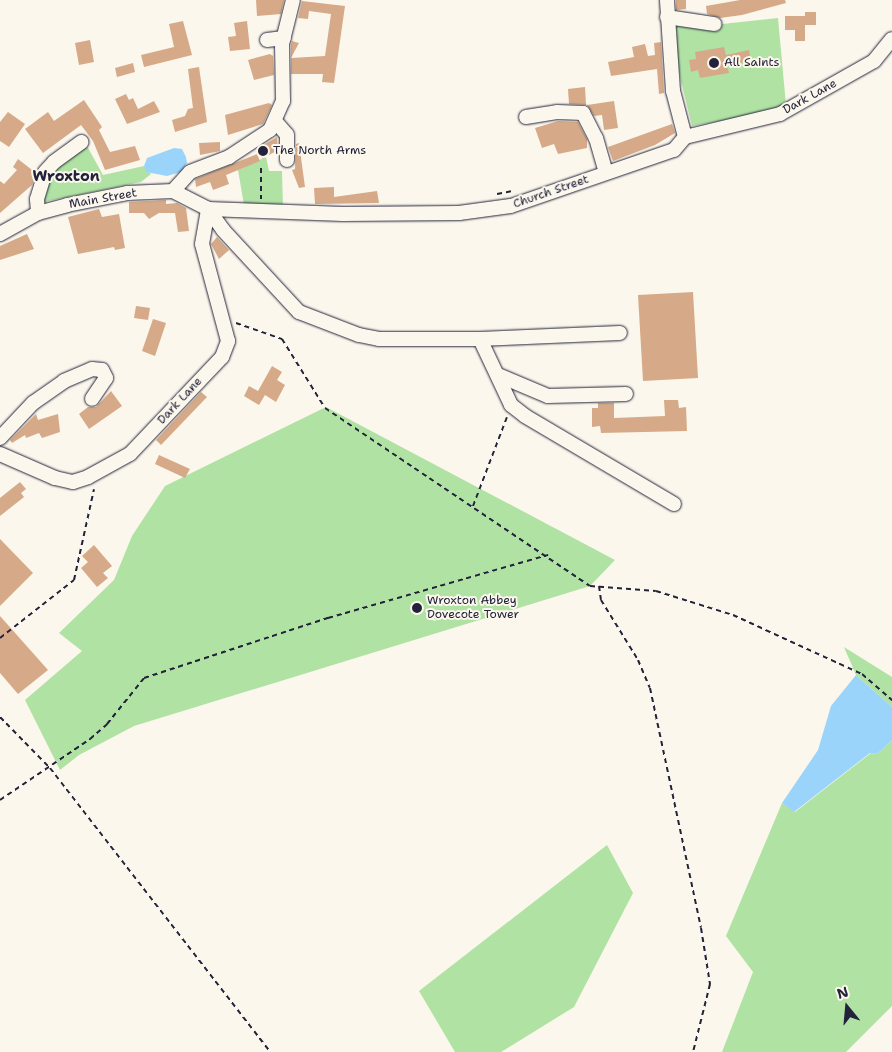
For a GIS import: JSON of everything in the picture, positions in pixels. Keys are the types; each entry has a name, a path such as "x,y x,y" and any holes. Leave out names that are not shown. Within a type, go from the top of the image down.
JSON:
{"street":[{"path":"293,0 284,38 283,101 276,121 260,139 229,157 190,172 173,190 208,209 224,230 286,299 309,318 379,339 480,339 620,333"},
{"path":"667,0 673,92 685,137"},
{"path":"667,17 714,24"},
{"path":"267,40 284,38"},
{"name":"Dark Lane","path":"685,137 780,114 874,61 892,39"},
{"path":"526,117 557,112 583,113 596,138 606,173"},
{"path":"276,121 287,135 287,160"},
{"name":"Church Street","path":"208,209 459,214 511,206 674,150 685,137"},
{"path":"38,214 37,199 45,172 54,162 82,142"},
{"name":"Main Street","path":"0,234 38,214 127,193 173,190"},
{"name":"Dark Lane","path":"0,454 55,478 73,482 98,472 130,454 222,357 228,341 202,244 208,209"},
{"path":"480,339 512,405 524,416 674,504"},
{"path":"0,438 34,404 64,381 92,369 102,370 106,378 92,399"},
{"path":"498,375 548,396 626,394"}],"path":[{"path":"261,168 261,210"},
{"path":"493,194 520,190"},
{"path":"222,318 282,339 325,408 548,555 590,586 656,591 732,615 862,674 892,700"},
{"path":"473,506 512,405"},
{"path":"0,638 74,580 98,472"},
{"path":"0,800 50,768 107,724 144,678 328,618 548,555"},
{"path":"599,586 601,600 638,660 650,688 701,928 710,984 693,1052"},
{"path":"0,717 50,768 270,1052"}],"green space":[{"path":"778,18 786,105 770,112 692,126 680,77 672,19 713,25"},
{"path":"87,146 103,175 144,166 151,174 141,182 43,202 50,174"},
{"path":"266,157 269,171 282,171 283,208 244,205 238,170"},
{"path":"326,407 615,560 590,586 134,726 79,755 60,770 25,700 82,651 59,633 114,580 132,536 165,486"},
{"path":"844,647 892,677 892,707 856,675"},
{"path":"892,740 892,1006 846,1052 722,1052 753,972 726,936 782,803 795,812 871,753 877,754"},
{"path":"607,845 633,893 574,1007 501,1052 455,1052 419,991"}],"water":[{"path":"174,148 182,149 186,157 187,163 181,172 167,176 146,172 144,166 147,158"},
{"path":"856,675 892,707 892,740 877,754 870,753 794,812 782,803 818,750 831,706"}],"building":[{"path":"256,0 284,0 281,14 257,16"},
{"path":"676,0 686,0 686,9 676,10"},
{"path":"740,0 785,0 786,3 742,15 720,18 707,14 706,6"},
{"path":"302,1 345,6 334,83 322,82 323,74 291,74 291,58 325,56 331,14 309,11 308,19 298,18"},
{"path":"805,12 816,12 816,25 805,25 805,41 795,41 795,30 785,30 785,16 805,16"},
{"path":"183,21 192,55 144,67 141,55 174,47 169,24"},
{"path":"247,21 250,49 230,51 228,37 236,36 234,23"},
{"path":"90,40 94,62 79,65 75,43"},
{"path":"292,41 299,43 291,58 291,45"},
{"path":"661,42 664,93 659,94 657,69 611,76 608,62 634,57 632,47 645,44 648,56 655,55 654,43"},
{"name":"All Saints","path":"724,47 726,55 749,50 751,61 727,65 729,73 700,78 698,70 691,72 689,60 696,59 695,52"},
{"path":"270,54 273,56 274,75 254,80 248,60"},
{"path":"133,63 135,72 117,77 115,68"},
{"path":"199,67 207,122 175,132 172,120 185,116 188,109 193,108 188,69"},
{"path":"585,87 586,105 569,104 568,89"},
{"path":"126,94 129,100 133,98 138,109 154,101 160,112 127,124 115,99"},
{"path":"84,100 102,127 99,130 110,152 135,146 140,160 105,170 93,141 81,125 43,153 25,129 48,112 54,121"},
{"path":"614,101 618,128 604,130 602,115 594,116 587,105"},
{"path":"269,103 272,105 263,124 228,135 225,115"},
{"path":"8,112 25,124 9,147 0,141 0,122"},
{"path":"558,121 578,122 587,139 587,148 558,154 554,144 542,148 535,128"},
{"path":"672,124 675,133 655,145 613,161 608,147"},
{"path":"277,137 278,150 262,159 260,147"},
{"path":"220,142 220,151 200,155 199,143"},
{"path":"299,143 305,187 299,188 292,170 295,169 296,144"},
{"path":"257,154 260,161 226,175 229,184 213,190 210,182 196,187 195,179"},
{"path":"18,159 36,173 32,185 0,213 0,181 4,184 17,170 13,167"},
{"path":"334,187 334,197 377,191 379,203 315,204 314,188"},
{"path":"166,200 166,204 177,203 186,208 189,231 178,232 175,213 159,213 149,219 144,213 129,213 129,202"},
{"path":"99,209 102,217 119,214 125,248 115,250 114,247 78,254 68,217"},
{"path":"27,234 34,249 0,260 0,246"},
{"path":"217,237 229,250 219,259 211,244"},
{"path":"693,292 698,378 643,381 638,295"},
{"path":"136,306 150,308 148,320 134,318"},
{"path":"153,319 166,323 155,356 142,351"},
{"path":"272,366 282,372 277,380 285,385 276,402 265,395 259,405 244,396 249,386 258,391"},
{"path":"111,391 122,406 89,429 79,414 88,407 96,407"},
{"path":"201,392 207,397 161,445 156,440"},
{"path":"664,400 678,400 679,408 686,407 687,431 601,433 600,426 592,427 592,408 598,408 598,403 614,403 614,418 665,416"},
{"path":"36,414 38,420 58,414 60,432 42,438 39,433 26,438 25,435 12,443 10,440"},
{"path":"159,455 190,469 185,478 155,464"},
{"path":"20,482 26,489 21,493 24,497 0,516 0,498"},
{"path":"0,539 33,573 0,606"},
{"path":"94,545 112,566 103,573 108,578 97,587 81,568 88,562 82,556"},
{"path":"415,602 419,602 422,607 421,611 415,612 412,609 412,605"},
{"path":"0,616 48,670 18,694 0,673"}],"place":[{"name":"All Saints","path":"714,63"},
{"name":"The North Arms","path":"263,151"},
{"name":"Wroxton Abbey Dovecote Tower","path":"417,608"}],"district":[{"name":"Wroxton","path":"66,177"}]}
